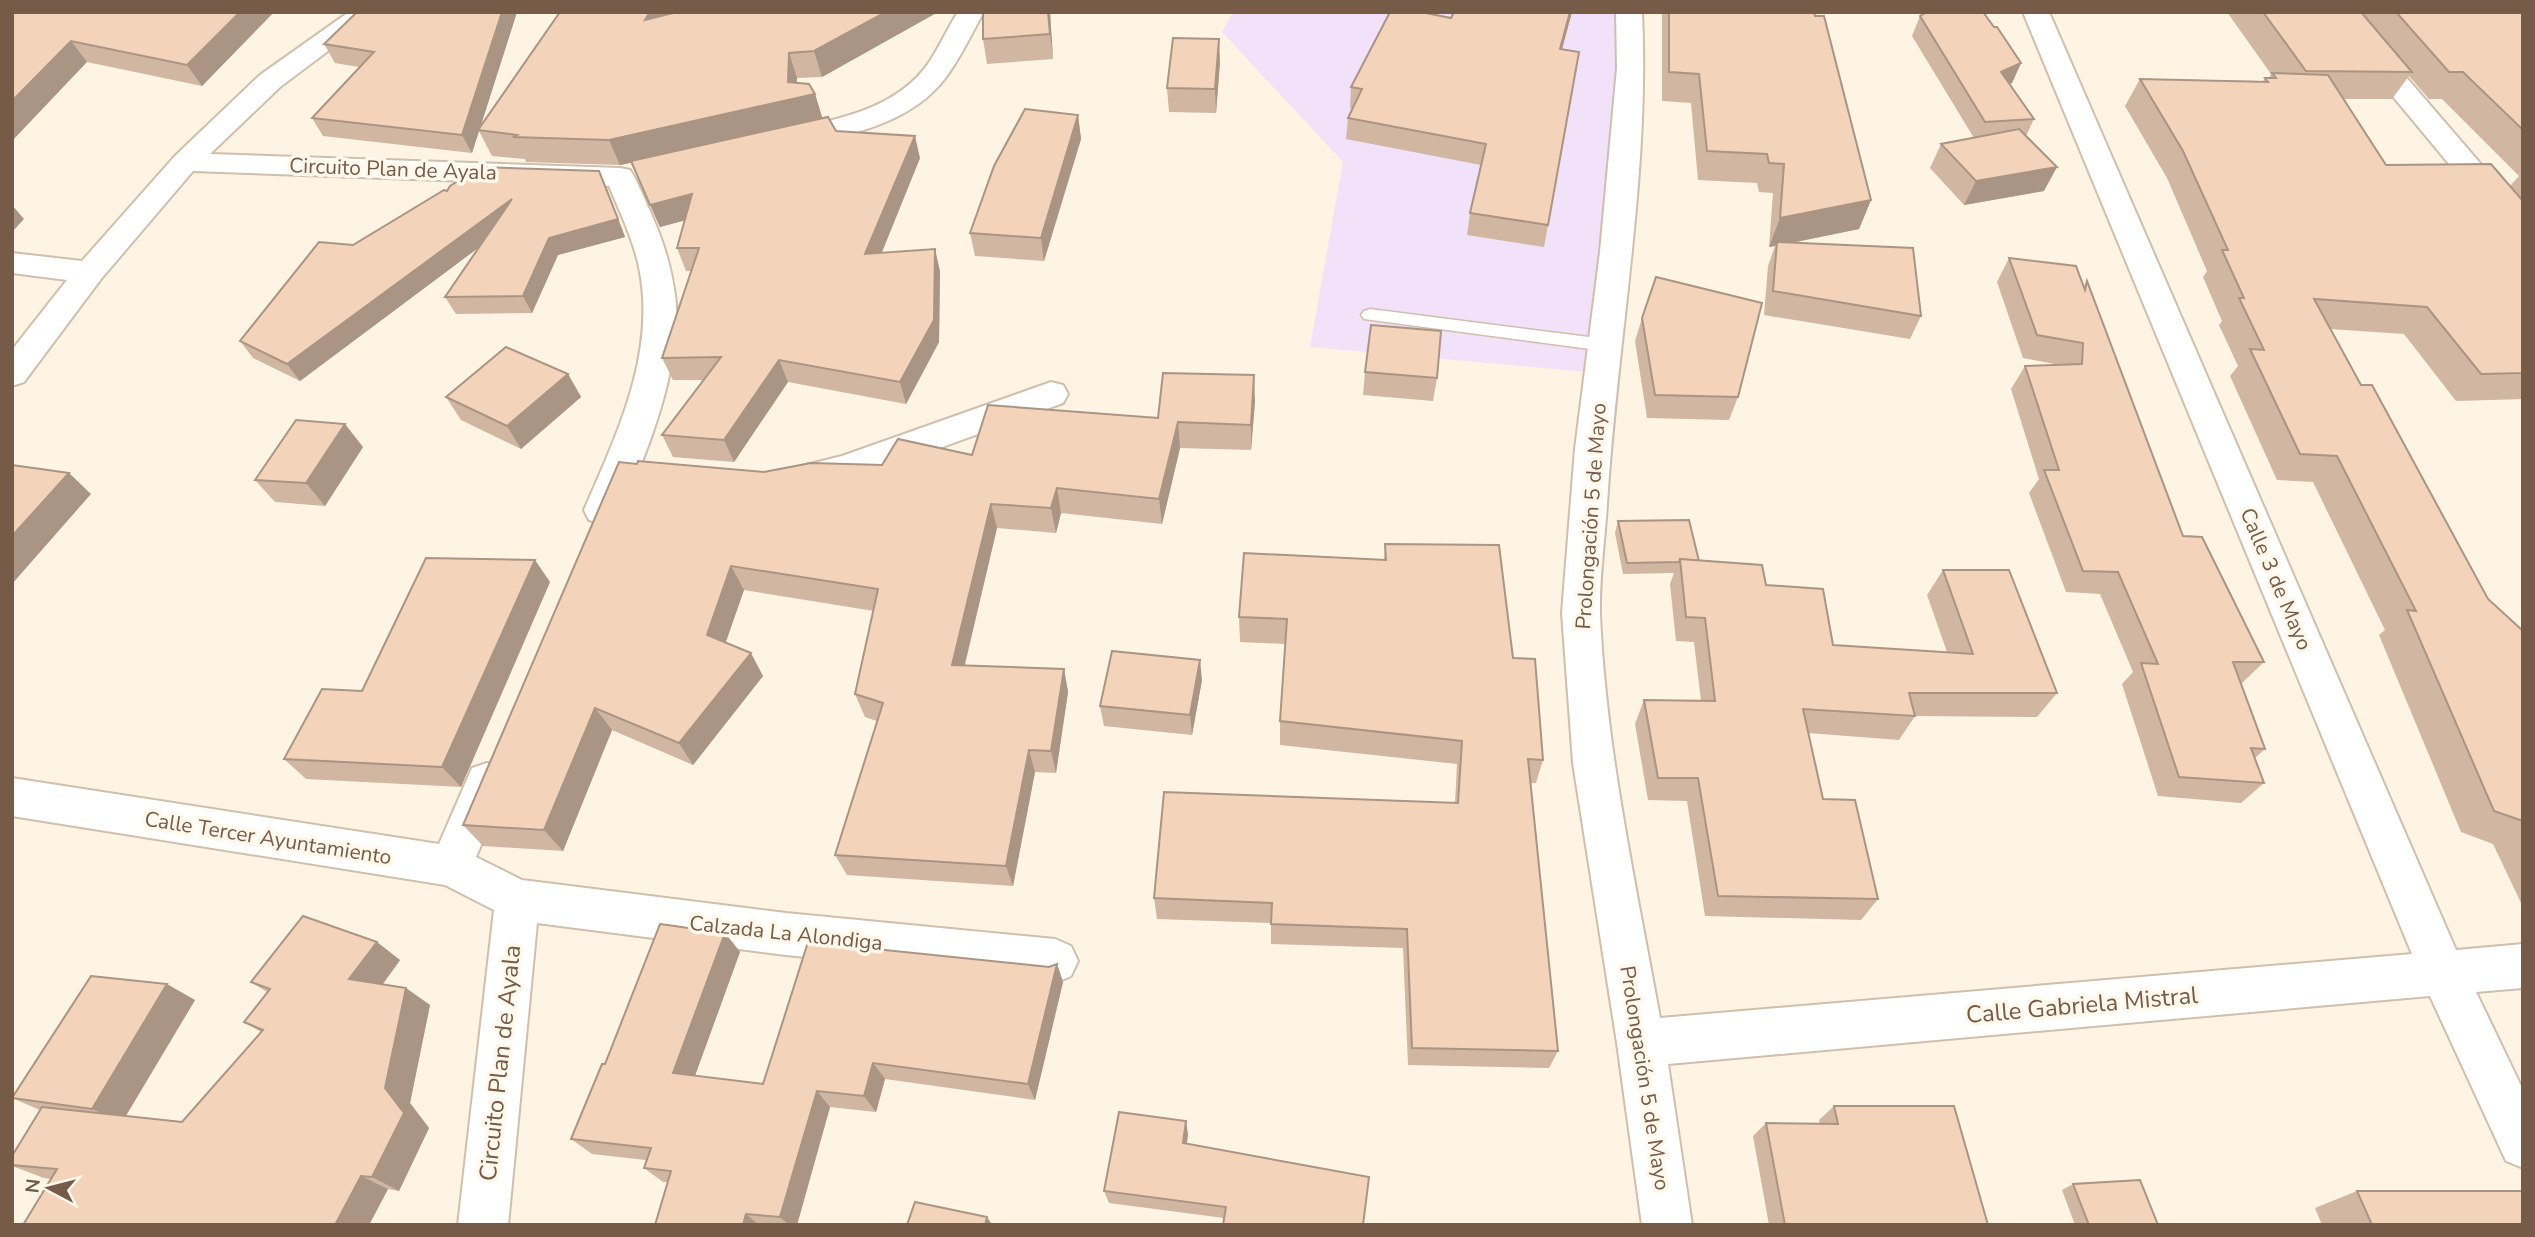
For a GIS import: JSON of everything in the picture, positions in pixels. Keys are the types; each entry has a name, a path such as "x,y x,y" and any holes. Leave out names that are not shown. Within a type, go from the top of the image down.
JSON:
{"street":[{"path":"12,374 90,272 185,162 270,81 366,12"},
{"path":"756,146 852,125 902,103 932,78 971,12"},
{"name":"Prolongación 5 de Mayo","path":"1629,12 1631,68 1593,449 1581,613 1594,763 1641,1043 1667,1225"},
{"name":"Calle 3 de Mayo","path":"2036,12 2443,973 2523,1144"},
{"path":"2336,12 2523,233"},
{"name":"Circuito Plan de Ayala","path":"185,162 634,174 662,309 656,365 620,468 593,532"},
{"path":"12,263 90,272"},
{"path":"775,481 847,468 1051,394"},
{"path":"620,468 659,471"},
{"path":"452,866 500,751"},
{"name":"Calle Tercer Ayuntamiento","path":"12,797 452,866 517,900"},
{"name":"Circuito Plan de Ayala","path":"483,1225 517,900"},
{"name":"Calzada La Alondiga","path":"517,900 786,934 1055,961"},
{"name":"Calle Gabriela Mistral","path":"1641,1043 2523,966"}],"lane":[{"path":"1370,315 1605,345"}],"shaded area":[{"path":"1233,12 1619,12 1620,71 1588,372 1310,347 1343,162 1222,32"}],"building":[{"path":"12,12 240,12 187,65 71,41 12,101"},
{"path":"357,12 502,12 462,135 312,118 374,52 324,44"},
{"path":"560,12 650,12 645,20 677,12 886,12 814,51 789,53 788,82 809,84 815,94 609,140 513,137 517,135 478,130"},
{"path":"983,12 1048,12 1050,34 983,39"},
{"path":"1390,12 1421,12 1451,18 1454,12 1570,12 1560,49 1579,52 1548,225 1470,213 1486,144 1348,118 1362,89 1351,87"},
{"path":"1669,12 1814,12 1815,16 1824,16 1871,200 1780,218 1784,164 1769,163 1767,154 1707,151 1699,74 1669,72"},
{"path":"1927,12 1983,12 1994,27 1997,27 2021,63 2001,72 2034,119 1985,122 1920,16"},
{"path":"2263,12 2361,12 2412,72 2306,71"},
{"path":"2396,12 2523,12 2523,130 2463,72 2449,72"},
{"path":"1173,38 1219,39 1215,89 1167,88"},
{"path":"2272,73 2328,75 2386,165 2491,164 2523,201 2523,373 2481,374 2427,307 2314,299 2361,385 2372,385 2488,599 2523,631 2523,821 2494,811 2407,610 2416,611 2337,456 2300,454 2250,349 2264,350 2239,298 2244,298 2222,250 2228,250 2183,151 2140,79 2268,82 2265,78 2276,78"},
{"path":"1025,109 1078,115 1041,238 970,233 994,166"},
{"path":"828,117 836,131 915,136 865,254 935,249 934,320 900,382 779,360 724,440 662,435 721,357 662,358 699,248 677,248 692,194 650,205 631,161"},
{"path":"2019,129 2057,167 1976,181 1941,144"},
{"path":"481,167 599,171 618,219 549,238 523,296 445,297 512,199 287,364 240,341 319,242 353,245 444,190 447,191 450,186"},
{"path":"1777,242 1913,248 1921,316 1773,291"},
{"path":"2009,258 2076,266 2085,290 2087,281 2183,536 2202,537 2264,662 2233,662 2265,749 2251,748 2264,783 2179,777 2141,663 2158,664 2118,572 2083,571 2044,470 2059,470 2025,366 2082,364 2083,343 2037,335"},
{"path":"1656,277 1762,303 1738,397 1655,395 1642,318"},
{"path":"1371,325 1441,331 1437,378 1365,372"},
{"path":"506,347 568,374 507,426 446,397"},
{"path":"1163,373 1254,375 1251,425 1178,422 1159,499 1057,488 1051,508 991,504 952,665 1064,669 1051,751 1029,750 1006,866 835,855 883,703 855,694 878,589 731,566 707,635 751,653 679,743 595,708 544,830 463,825 619,462 637,464 638,461 764,472 811,463 882,465 898,439 972,455 988,405 1158,418"},
{"path":"296,420 345,424 306,483 255,480"},
{"path":"12,465 69,473 12,536"},
{"path":"1689,520 1699,561 1680,559 1679,562 1627,563 1618,521"},
{"path":"1385,544 1499,545 1513,658 1535,659 1543,760 1528,759 1558,1051 1412,1048 1407,929 1271,924 1272,903 1154,898 1164,792 1458,803 1462,741 1280,721 1287,619 1239,617 1244,553 1386,560"},
{"path":"426,558 535,560 442,767 284,759 322,689 362,691"},
{"path":"1680,559 1762,565 1766,585 1823,589 1833,645 1973,654 1943,570 2009,570 2057,693 1909,693 1915,716 1803,709 1823,799 1855,800 1878,899 1718,896 1698,778 1658,778 1644,700 1715,701 1705,618 1686,617"},
{"path":"1112,651 1200,660 1190,715 1100,706"},
{"path":"303,916 377,942 349,979 406,988 385,1088 404,1113 372,1177 361,1176 335,1225 23,1225 57,1169 12,1165 12,1156 42,1107 182,1122 263,1030 244,1022 270,989 251,982"},
{"path":"660,924 725,933 673,1073 763,1084 808,942 1049,967 1057,964 1028,1084 873,1063 864,1096 817,1091 780,1217 746,1214 743,1225 655,1225 671,1171 644,1168 651,1148 571,1139 602,1064 605,1064"},
{"path":"91,976 167,984 92,1109 12,1098"},
{"path":"1834,1106 1954,1106 1988,1225 1785,1225 1766,1123 1838,1124"},
{"path":"1119,1112 1186,1121 1183,1143 1369,1177 1363,1225 1223,1225 1226,1207 1104,1191"},
{"path":"2140,1180 2158,1225 2089,1225 2073,1184"},
{"path":"2357,1191 2522,1191 2523,1225 2372,1225"},
{"path":"915,1202 987,1217 985,1225 907,1225"}]}
